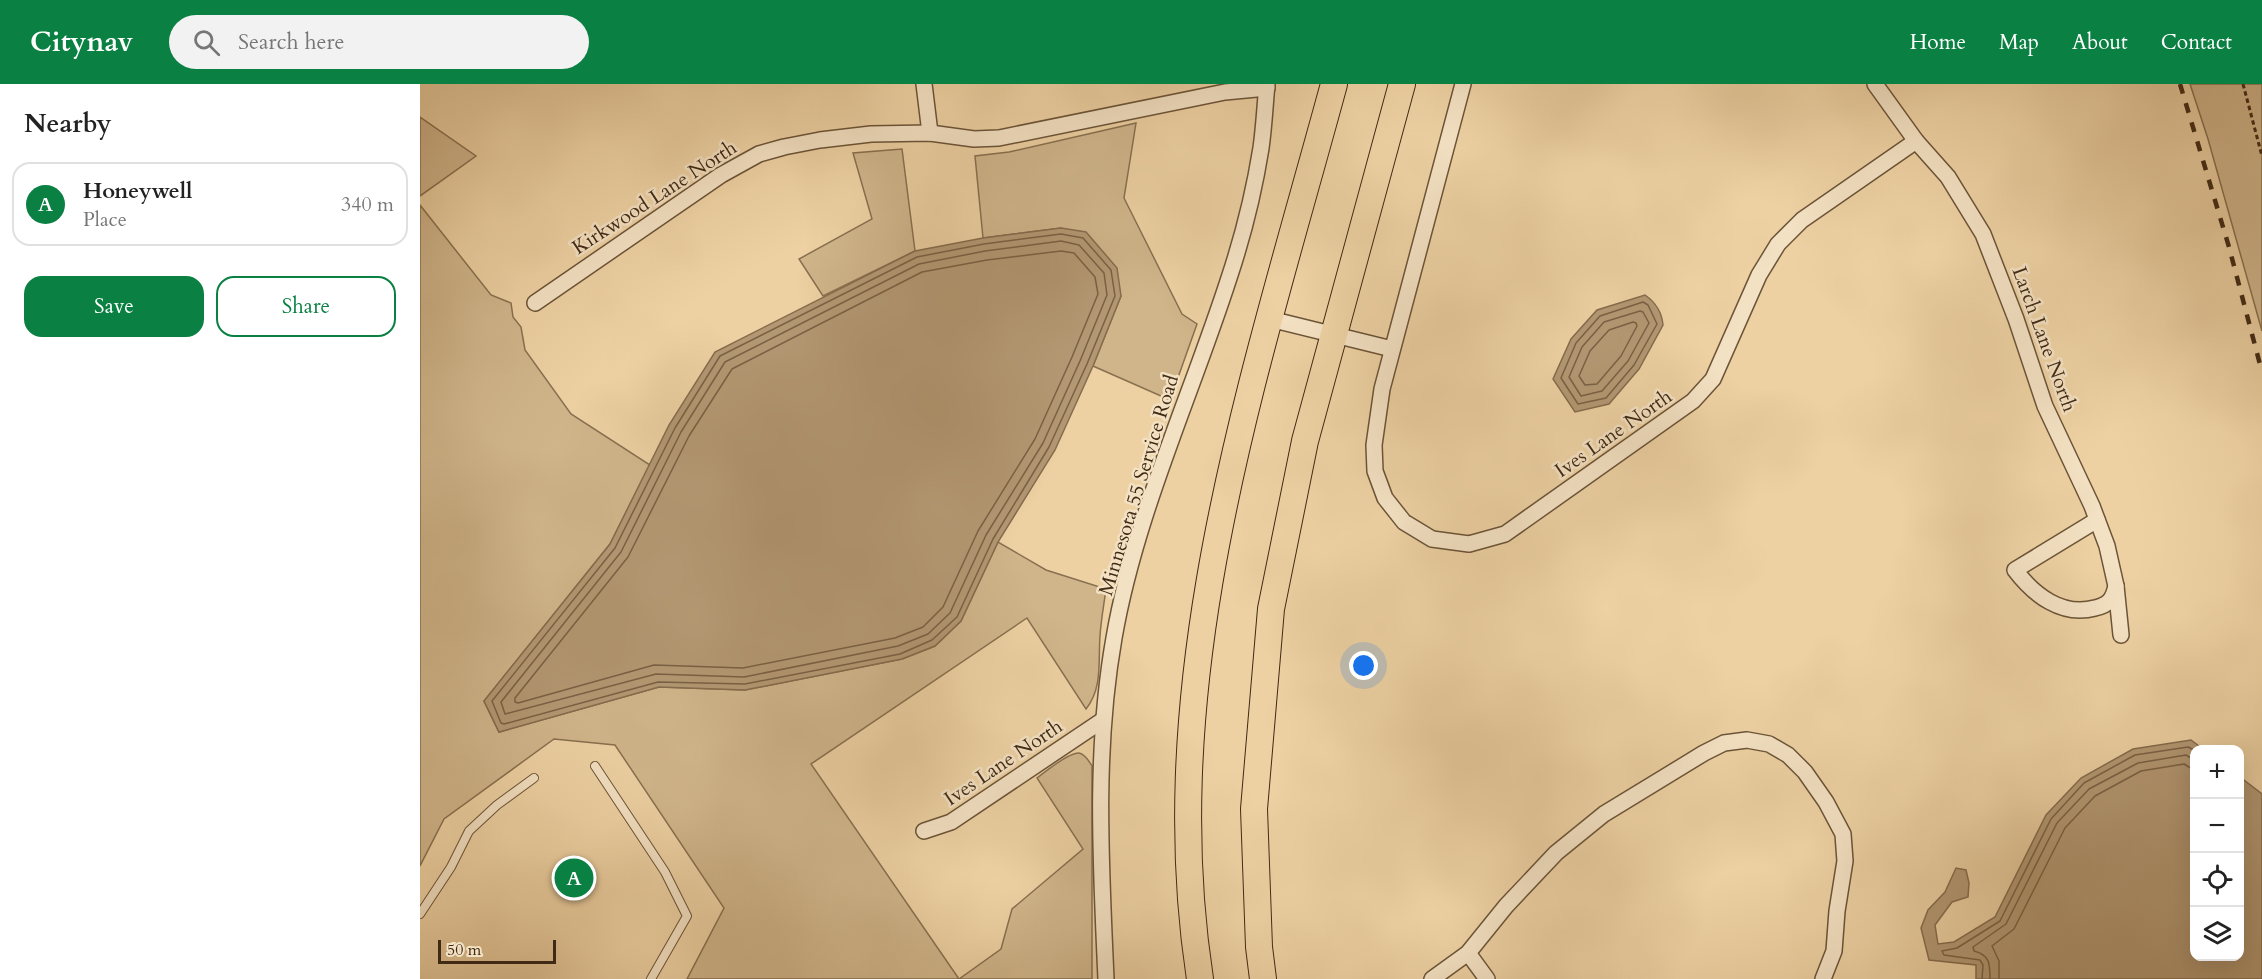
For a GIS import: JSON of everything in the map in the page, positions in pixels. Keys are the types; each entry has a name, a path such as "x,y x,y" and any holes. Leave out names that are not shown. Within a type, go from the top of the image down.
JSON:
{"highway":[{"path":"1200,979 1189,873 1187,796 1190,718 1199,641 1225,494 1241,423 1334,84"},
{"path":"1263,979 1257,914 1254,809 1271,609 1305,441 1402,84"}],"street":[{"path":"924,84 930,133"},
{"name":"Ives Lane North","path":"1463,84 1382,389 1374,445 1375,471 1385,498 1404,522 1432,538 1468,544 1505,534 1693,402 1713,379 1759,275 1778,244 1802,220 1916,141"},
{"name":"Larch Lane North","path":"1875,84 1916,141 1948,177 1983,234 2016,319 2045,406 2107,546 2116,586 2121,635"},
{"name":"Kirkwood Lane North","path":"534,303 721,175 759,154 837,137 871,134 930,133 974,139 999,138 1225,92 1267,86"},
{"name":"Minnesota 55 Service Road","path":"1106,979 1099,811 1103,720 1114,637 1134,553 1229,278 1248,212 1261,148 1267,86"},
{"path":"1270,319 1392,349"},
{"path":"2097,520 2015,570 2026,585 2041,597 2063,608 2085,611 2103,606 2113,599 2116,586"},
{"name":"Ives Lane North","path":"924,831 951,822 1103,720"},
{"path":"1432,979 1468,953 1506,906 1556,853 1604,814 1724,743 1747,740 1769,744 1788,755 1805,772 1826,802 1843,834 1845,861 1837,910 1834,951 1823,979"},
{"path":"1468,953 1487,979"}],"lane":[{"path":"595,766 665,872 687,915 651,979"},
{"path":"420,914 451,867 469,831 497,805 534,778"}],"path":[{"path":"2243,84 2262,156"}],"shaded area":[{"path":"2190,84 2262,84 2262,331 2208,139"},
{"path":"420,117 476,156 420,196"},
{"path":"1136,123 1124,198 1182,314 1197,324 1170,400 1093,366 1121,296 1061,228 983,238 975,156 1009,152"},
{"path":"902,149 915,251 823,296 799,259 872,219 853,153"},
{"path":"420,205 491,295 511,303 513,317 521,327 525,350 571,414 650,465 610,544 484,701 499,732 659,687 745,690 902,659 935,646 961,621 998,542 1046,570 1106,589 1100,630 1097,683 1086,709 1027,618 811,764 959,979 687,979 724,908 615,745 554,739 444,819 420,866"},
{"path":"1081,754 1092,766 1092,979 959,979 1001,949 1012,909 1083,849 1037,778 1063,759"}],"water":[{"path":"1061,228 1086,232 1117,268 1121,296 1093,366 1055,450 998,542 961,621 935,646 902,659 745,690 659,687 499,732 484,701 610,544 669,425 715,352 915,251 983,238"},
{"path":"1645,295 1657,308 1663,325 1639,369 1609,404 1575,412 1553,379 1571,339 1597,310"},
{"path":"2191,740 2198,745 2190,745 2190,961 2244,961 2244,780 2262,794 2262,979 1976,979 1976,965 1929,960 1921,928 1928,910 1945,892 1956,868 1966,870 1969,883 1968,897 1952,902 1935,925 1938,944 1954,942 1995,917 2046,815 2081,778 2133,749"}],"railway":[{"path":"2180,84 2229,247 2262,372"}],"place":[{"name":"Honeywell","path":"574,878"}]}
